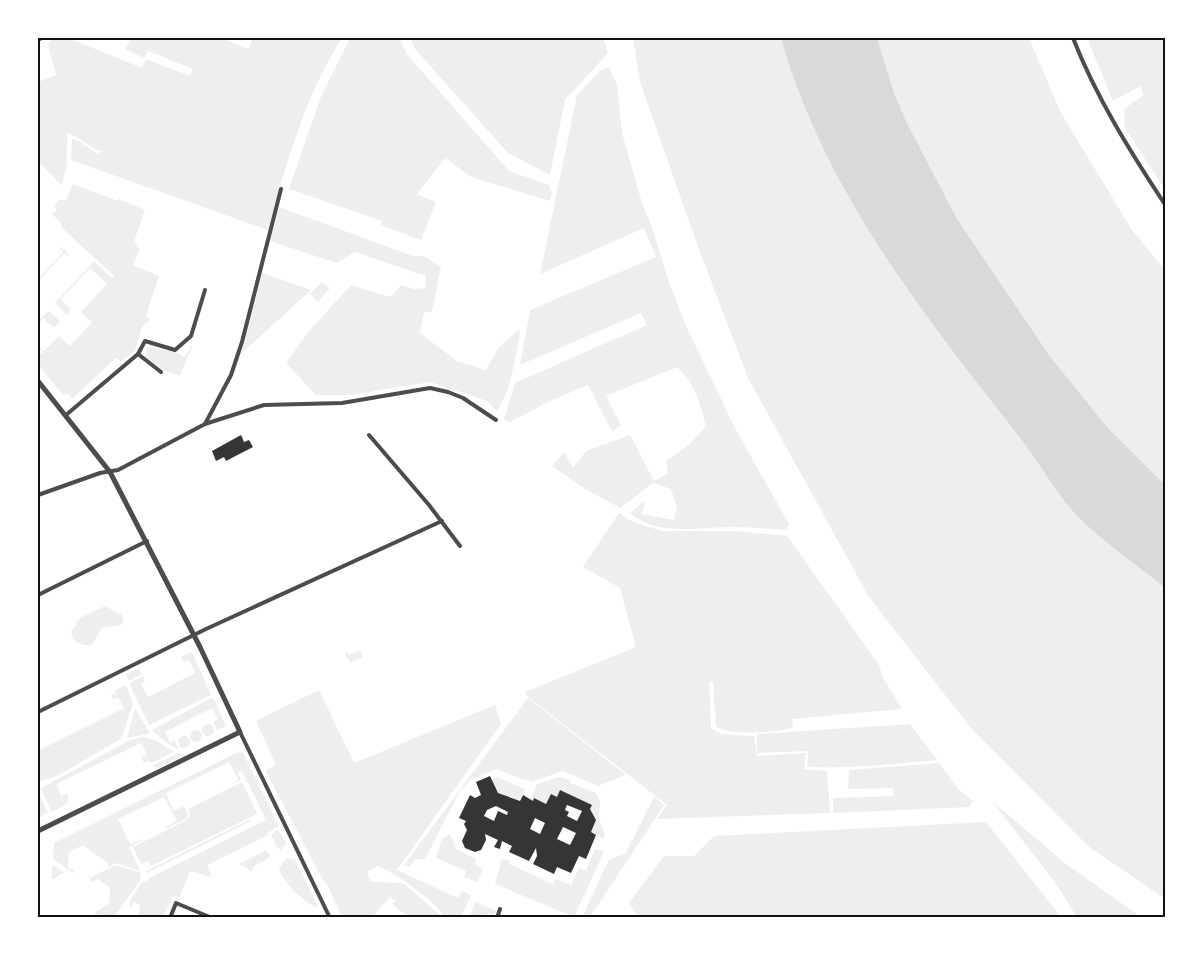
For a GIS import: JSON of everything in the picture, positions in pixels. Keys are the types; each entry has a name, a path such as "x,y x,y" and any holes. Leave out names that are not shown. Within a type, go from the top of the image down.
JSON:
{"street":[{"path":"1072,38 1083,65 1131,153 1166,206"},
{"path":"205,424 232,375 281,189"},
{"path":"66,415 138,354 145,341 175,350 191,336 205,290"},
{"path":"138,354 161,372"},
{"path":"38,381 110,472 194,636 330,918"},
{"path":"38,495 118,470 205,424 264,405 342,403 430,388 463,398 496,420"},
{"path":"369,434 460,546"},
{"path":"38,712 194,636 442,522"},
{"path":"38,596 147,541"},
{"path":"38,831 240,732"},
{"path":"170,918 176,903 210,917"},
{"path":"497,918 500,909"}],"shaded area":[{"path":"53,38 68,38 142,68 146,59 190,76 193,69 148,51 144,58 125,49 132,38 222,38 248,49 253,38 342,38 317,83 307,107 282,180 268,230 71,160 72,139 79,141 98,155 101,151 67,133 67,163 62,186 38,161 38,82 56,75 48,45"},
{"path":"350,38 399,38 407,54 509,171 549,185 552,193 550,201 471,177 445,158 417,194 436,202 421,240 381,225 382,221 289,189 320,99"},
{"path":"410,38 600,38 604,40 608,53 565,100 550,175 508,153 415,49"},
{"path":"633,38 781,38 799,93 822,146 849,197 879,247 912,295 1025,444 1055,489 1072,510 1100,537 1165,588 1165,899 1088,846 970,727 869,597 748,378 697,244 640,82"},
{"path":"781,38 877,38 894,93 907,123 957,219 1049,355 1107,427 1165,485 1165,588 1100,537 1072,510 1055,489 1025,444 912,295 879,247 849,197 822,146 799,93"},
{"path":"877,38 1029,38 1061,113 1132,230 1165,270 1165,485 1107,427 1049,355 957,219 907,123 894,93"},
{"path":"1087,38 1165,38 1165,190 1124,126 1125,108 1144,95 1140,86 1113,101"},
{"path":"609,67 617,85 622,133 642,203 651,224 670,285 686,326 736,430 789,524 787,530 736,527 681,529 654,526 641,521 630,513 645,500 642,514 674,520 677,507 671,489 653,483 620,508 585,489 552,466 564,452 573,468 586,451 630,435 654,481 668,473 666,461 689,445 706,426 693,386 677,367 606,396 621,425 612,432 588,385 550,401 510,422 504,419 515,383 647,325 641,313 520,365 530,310 656,257 644,228 540,274 577,95 600,71"},
{"path":"73,184 118,201 119,199 145,210 134,241 140,250 133,265 159,276 146,315 150,320 142,327 135,351 121,361 116,358 72,399 67,393 63,395 38,365 38,351 41,354 43,353 38,345 44,351 59,336 70,346 92,322 81,312 107,284 90,268 61,299 71,310 67,315 55,303 94,261 112,278 114,276 61,227 62,224 52,214 57,210 54,207 59,200 66,200"},
{"path":"279,207 413,256 424,256 441,267 432,311 424,313 420,333 457,361 486,370 499,347 518,330 520,333 512,374 506,395 497,411 487,401 430,382 351,395 316,395 286,363 310,330 351,285 390,297 401,285 414,289 425,288 426,276 355,252 337,263 270,241"},
{"path":"58,247 66,250 69,257 64,253 38,282 38,279 63,252"},
{"path":"262,273 311,290 242,353"},
{"path":"322,282 330,288 318,302 310,294"},
{"path":"49,311 60,321 54,328 43,318 38,324 38,320"},
{"path":"188,345 192,347 180,375 164,371 145,356 148,347 176,352 184,357 190,349"},
{"path":"619,513 633,522 662,531 735,531 787,536 879,665 883,678 902,709 792,719 793,728 775,731 742,733 731,732 716,726 713,682 709,682 711,728 721,734 754,736 757,756 806,753 804,769 827,771 830,813 657,819 667,805 527,696 525,692 636,647 620,588 583,567"},
{"path":"105,606 122,615 124,620 121,625 102,628 92,645 81,644 76,641 71,632 80,618"},
{"path":"360,650 363,657 350,663 345,653 348,652 349,655"},
{"path":"192,652 211,695 149,725 129,683 143,676 145,681 141,684 148,697 195,673 189,660 184,662 181,657"},
{"path":"139,668 142,674 129,681 126,674"},
{"path":"126,685 133,704 121,739 59,775 39,782 38,748 39,750 124,708 118,697 113,699 111,695 116,693 115,690"},
{"path":"319,690 354,763 495,705 501,724 397,870 458,898 462,891 471,895 461,917 445,917 413,887 394,874 377,866 368,871 368,877 372,882 403,883 442,917 408,917 392,904 395,901 390,897 374,915 375,917 342,917 327,884 323,880 265,770 276,765 256,721"},
{"path":"211,698 214,699 226,726 217,730 213,722 218,719 212,708 165,732 170,743 175,741 179,749 168,744 152,730"},
{"path":"528,698 626,775 598,786 563,771 531,782 496,769 470,780 460,791 425,859 415,859 410,867 404,865"},
{"path":"135,708 150,733 127,738"},
{"path":"208,724 214,730 208,736 202,730"},
{"path":"910,724 937,760 856,767 807,767 808,751 757,753 757,734"},
{"path":"196,730 202,736 196,742 190,736"},
{"path":"184,736 190,742 184,748 178,742"},
{"path":"142,737 155,740 174,752 151,763 148,761 144,763 141,757 147,754 141,743 56,784 61,796 67,794 69,799 63,806 52,812 41,788 128,741"},
{"path":"240,751 243,753 279,826 267,833 268,835 207,865 212,877 190,871 179,898 173,896 163,917 138,917 140,905 135,902 129,906 130,900 142,882 147,882 149,878 266,820 242,771 238,772 235,765 241,780 230,786 238,780 229,762 166,793 174,811 184,806 188,815 186,819 166,829 165,827 177,821 164,797 118,819 130,844 143,840 129,847 140,871 116,863 108,867 108,863 83,845 69,852 68,867 75,872 73,873 53,859 54,843"},
{"path":"180,752 182,756 158,768 152,766"},
{"path":"939,763 959,790 973,801 970,807 833,813 833,798 894,796 892,788 848,789 849,770"},
{"path":"497,777 525,789 518,802 501,794 496,795 491,781"},
{"path":"559,777 571,780 570,783 596,793 600,801 599,818 605,835 603,839 591,832 596,820 590,809 591,805 561,790 557,797 551,794 546,804 528,806 537,784"},
{"path":"242,782 257,814 151,866 148,861 141,864 133,847 187,820 190,815 188,809"},
{"path":"38,791 48,813 38,818"},
{"path":"654,797 664,805 590,917 582,917 609,860 626,853"},
{"path":"992,801 1066,864 1141,917 1077,917 1054,881"},
{"path":"251,819 251,821 147,873 146,871"},
{"path":"986,822 1061,917 639,918 629,903 664,856 694,856 714,836"},
{"path":"278,830 287,843 281,850 276,846 271,834"},
{"path":"450,834 457,850 475,858 477,866 483,869 477,882 464,877 466,871 436,858 442,839"},
{"path":"595,849 604,852 574,917 495,884 502,858 510,861 509,864 553,884 556,879 571,885 579,868 586,871"},
{"path":"265,851 270,854 269,858 253,867 252,872 239,864"},
{"path":"286,858 295,859 318,907 301,898 284,879 279,869"},
{"path":"53,865 64,872 53,879 51,878"},
{"path":"116,865 141,873 140,881 114,917 101,917 94,913 109,904 110,888 98,879 92,882 90,878"},
{"path":"476,902 496,911 494,916 488,913 486,917 469,917"}],"building":[{"path":"241,435 244,442 249,440 253,447 226,461 224,457 216,461 212,451"},
{"path":"490,776 498,793 520,801 523,795 533,801 534,798 546,804 551,794 557,797 560,790 592,805 590,809 596,820 591,832 596,835 586,859 579,856 571,873 557,867 554,874 533,864 537,856 536,848 529,861 509,852 512,846 502,841 500,849 494,847 498,840 485,834 486,840 481,850 475,852 465,848 462,841 467,830 464,824 466,821 459,818 470,795 475,798 481,795 476,782","holes":["567,805 582,811 577,821 567,816 569,812 565,810","496,806 508,812 507,815 498,811 494,821 484,816 487,810","535,818 545,823 540,834 530,829","563,827 576,833 570,845 557,839"]}]}
